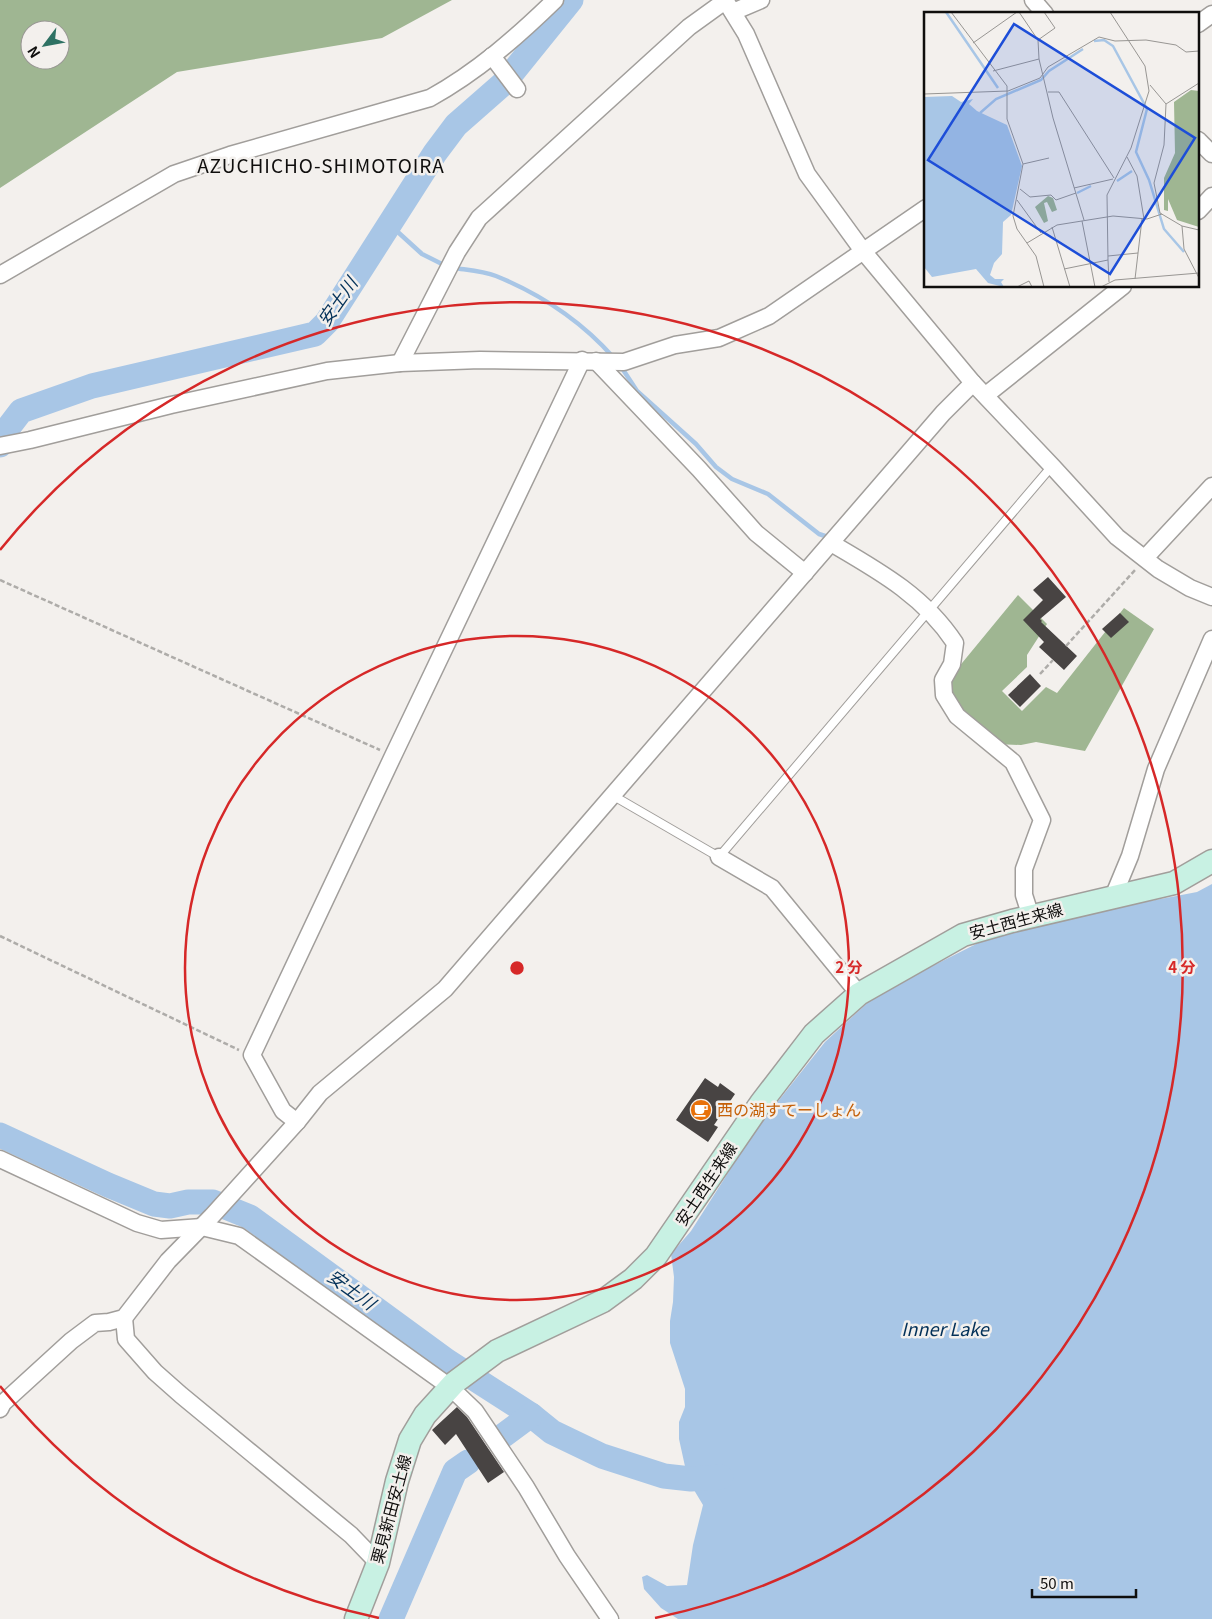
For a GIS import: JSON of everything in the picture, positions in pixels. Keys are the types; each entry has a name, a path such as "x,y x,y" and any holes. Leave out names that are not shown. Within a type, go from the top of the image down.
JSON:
{"main road":[{"name":"安土西生来線","path":"480,1363 497,1351 603,1301 634,1279 656,1256 761,1103 814,1034 859,994 963,935 1031,916 1174,882 1212,862"},
{"name":"栗見新田安土線","path":"356,1619 378,1563 397,1481 410,1440 425,1416 452,1385 480,1363"}],"street":[{"path":"0,275 174,174 230,155 430,98 458,82 492,56 554,0"},
{"path":"400,363 441,280 478,218 689,27 728,4 761,0"},
{"path":"1033,0 1043,12"},
{"path":"728,4 746,34 806,174 863,251 973,383 1117,537 1158,569 1190,588 1212,597"},
{"path":"1200,23 1212,14"},
{"path":"492,56 517,89"},
{"path":"1200,142 1212,154"},
{"path":"1200,208 1212,196"},
{"path":"0,446 171,405 327,371 400,363 480,360 624,362 675,345 719,338 768,316 924,209"},
{"path":"986,395 1120,288"},
{"path":"595,361 692,462 756,533 805,573"},
{"path":"298,1122 283,1111 252,1055 393,756 595,361"},
{"path":"1,1404 71,1341 95,1323 124,1318 168,1261 298,1122 320,1093 444,990 943,413 973,383"},
{"path":"1146,558 1212,486"},
{"path":"831,543 882,572 910,593 944,626 955,643 952,664 943,680 944,695 957,716 1013,762 1042,820 1024,869 1024,896 1031,916"},
{"path":"1113,897 1130,856 1156,769 1212,639"},
{"path":"719,857 772,888 859,994"},
{"path":"0,1159 137,1223 161,1230 207,1221 239,1236 452,1385 475,1411 526,1487 567,1556 610,1619"},
{"path":"124,1318 126,1339 155,1372 351,1535 378,1563"}],"lane":[{"path":"612,795 719,857 1052,466"}],"path":[{"path":"1066,646 1146,558"},
{"path":"0,580 393,756"},
{"path":"1040,674 1053,660"},
{"path":"0,936 252,1055"}],"green space":[{"path":"0,0 452,0 382,38 177,72 0,188"},
{"path":"1018,595 1047,624 1027,655 1027,667 1002,691 1022,711 1046,687 1057,693 1124,608 1154,629 1085,751 1036,742 1021,745 996,744 961,715 949,695 953,674"}],"water":[{"name":"Inner Lake","path":"1212,884 1212,1619 678,1619 661,1608 644,1589 642,1577 647,1575 667,1586 687,1585 693,1545 703,1505 688,1480 679,1439 679,1422 685,1407 685,1389 670,1343 674,1277 671,1254 691,1231 756,1129 825,1042 877,994 984,940 1072,916 1197,892"}],"building":[{"path":"1048,577 1066,597 1040,619 1041,622 1077,656 1064,670 1039,647 1044,642 1023,620 1043,600 1033,590"},
{"path":"1120,613 1129,622 1111,638 1102,629"},
{"path":"1030,674 1041,686 1020,707 1008,695"},
{"name":"西の湖すてーしょん","path":"705,1078 718,1087 720,1083 735,1094 714,1125 718,1127 708,1142 676,1120"},
{"path":"457,1407 467,1417 504,1472 488,1483 456,1434 445,1445 432,1430"}],"waterway":[{"name":"安土川","path":"0,445 8,428 21,411 92,386 315,334 327,322 435,153 456,125 504,83 571,0"},
{"path":"389,224 422,254 446,266"},
{"path":"454,268 491,274 528,291 574,321 613,357"},
{"path":"620,365 637,391 696,444 716,467 732,479 768,494 819,534 831,538"},
{"name":"安土川","path":"0,1135 154,1204 170,1206 188,1202 213,1202 250,1217 447,1361 531,1415 552,1432 602,1456 664,1476 691,1479 721,1477"},
{"path":"504,1435 531,1415"},
{"path":"391,1619 455,1471 468,1462"}],"place":[{"name":"西の湖すてーしょん","path":"701,1110"}],"district":[{"name":"AZUCHICHO-SHIMOTOIRA","path":"321,166"}]}
